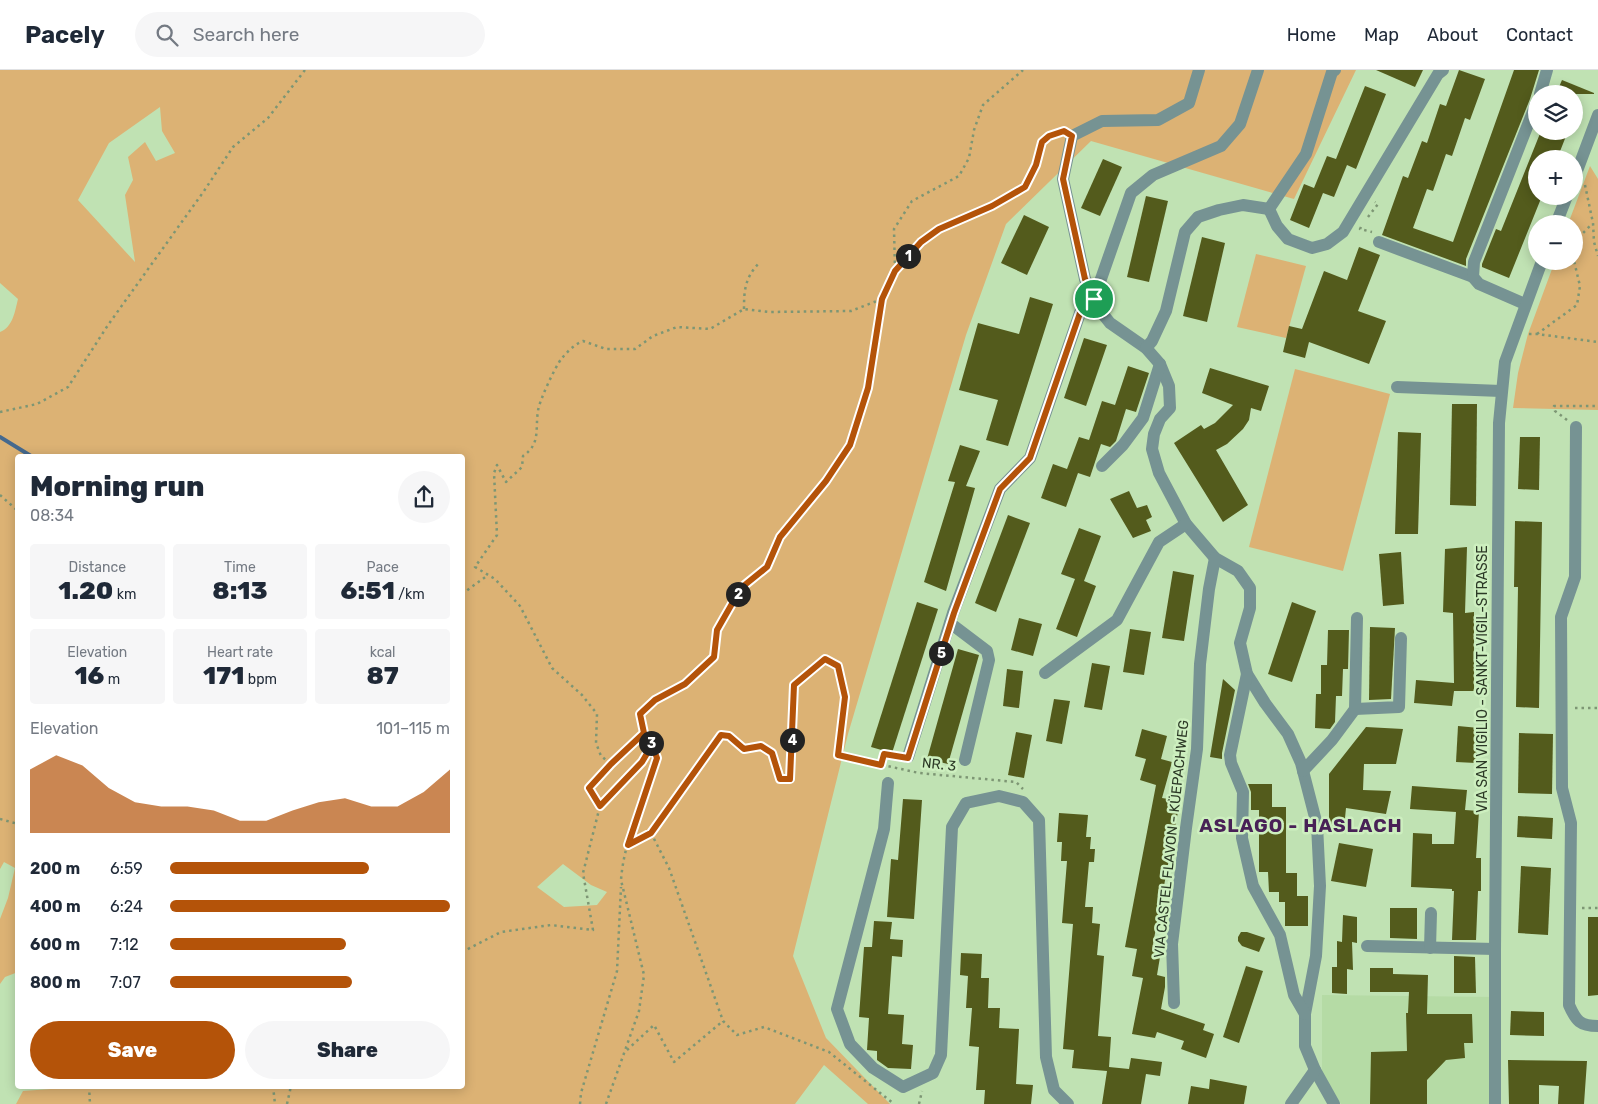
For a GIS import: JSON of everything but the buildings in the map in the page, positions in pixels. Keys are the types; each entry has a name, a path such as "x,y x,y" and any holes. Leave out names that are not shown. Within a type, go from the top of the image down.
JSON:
{"street":[{"path":"1198,70 1189,103 1158,120 1102,120 1072,136 1063,179 1085,279 1094,299 1110,323 1146,348 1160,364 1169,386 1170,408 1160,419 1154,434 1152,449 1159,473 1186,524 1215,558 1238,571 1250,588 1250,608 1240,643 1247,674 1288,734 1303,771 1317,825 1320,886 1316,956 1305,1014 1305,1046 1315,1070 1334,1104"},
{"path":"908,758 950,623 1000,489 1030,458 1080,313 1094,299 1131,193 1153,174 1220,146 1240,124 1258,70"},
{"path":"1269,210 1306,154 1332,72 1335,70"},
{"path":"1269,210 1276,226 1288,239 1312,248 1327,244 1343,232 1442,70"},
{"path":"1543,85 1547,70"},
{"path":"1583,154 1598,115"},
{"path":"1473,277 1474,262 1528,124"},
{"path":"1146,348 1152,341 1166,311 1185,232 1198,217 1243,205 1269,210"},
{"path":"1378,242 1473,277 1479,284 1525,304"},
{"name":"VIA SAN VIGILIO - SANKT-VIGIL-STRASSE","path":"1496,1104 1495,949 1499,433 1501,391 1505,362 1538,270"},
{"path":"1102,466 1123,445 1142,418 1160,364"},
{"path":"1397,387 1501,391"},
{"path":"1576,427 1575,578 1561,617 1562,788 1571,822 1569,1005 1575,1018 1586,1026 1598,1026"},
{"path":"1045,673 1117,620 1159,542 1186,524"},
{"name":"VIA CASTEL FLAVON - KÜEPACHWEG","path":"1174,1003 1172,944 1197,749 1200,664 1209,589 1215,558"},
{"path":"1303,771 1332,740 1355,709 1357,618"},
{"path":"950,623 988,651 989,660 965,760"},
{"path":"1355,709 1399,707 1401,638"},
{"path":"1247,674 1230,755 1231,763 1243,792 1243,846 1253,886 1280,935 1294,995 1305,1014"},
{"path":"888,783 884,829 838,1009 850,1044 873,1068 903,1087 933,1073 941,1055 952,827 966,803 999,796 1023,802 1039,820 1046,1057 1054,1090 1068,1104"},
{"path":"1430,948 1431,913"},
{"path":"1367,946 1495,949"},
{"path":"1291,1104 1315,1070"}],"path":[{"path":"0,412 37,404 68,387 108,325 204,191 233,147 268,118 305,70"},
{"path":"895,271 894,229 912,201 959,176 969,158 974,130 983,105 1023,70"},
{"path":"580,1104 581,1093 617,971 622,865 657,758 652,745 644,733 640,714 655,700 685,684 714,657 717,630 741,588 767,567 780,537 826,481 850,445 868,388 882,299 895,271 921,242 939,229 992,206 1025,187 1036,165 1042,142 1049,136 1064,131 1072,136"},
{"path":"1583,182 1593,223 1594,242 1598,256"},
{"path":"1365,196 1378,204 1360,229 1382,234 1378,242"},
{"path":"1583,233 1593,223"},
{"path":"744,309 744,290 753,270 759,263"},
{"path":"1537,334 1576,306 1580,286 1576,270"},
{"path":"611,764 601,756 596,743 597,714 582,695 552,668 520,606 495,580 475,567 497,535 494,473 497,465 506,482 522,467 523,456 531,450 536,440 538,409 561,359 576,344 583,341 606,349 635,348 653,336 678,327 710,329 744,309 769,312 851,311 882,299"},
{"path":"1516,331 1598,342"},
{"path":"1576,427 1555,411 1554,406 1598,406"},
{"path":"0,495 15,508"},
{"path":"465,592 488,575"},
{"name":"NR. 3","path":"628,845 651,833 721,735 729,736 744,749 761,746 772,753 780,779 790,779 794,685 825,659 838,666 845,697 838,755 919,773 1016,782 1024,790 1023,802"},
{"path":"1561,708 1598,708"},
{"path":"600,806 589,788 644,733"},
{"path":"465,950 501,932 551,925 593,930 583,873 600,806 642,762 652,745"},
{"path":"881,765 884,754 908,758"},
{"path":"0,819 15,823"},
{"path":"651,833 669,868 723,1021 737,1035 764,1027 829,1052 894,1104"},
{"path":"606,1104 640,1011 644,975 621,880"},
{"path":"1571,908 1598,908"},
{"path":"625,1052 654,1025 674,1062 723,1021"},
{"path":"89,1089 90,1104"},
{"path":"273,1089 275,1104"},
{"path":"287,1104 290,1089"}],"shaded area":[{"path":"0,70 1356,70 1294,199 1091,141 1006,224 966,335 848,734 793,956 826,1038 890,1104 868,1104 824,1065 795,1104 16,1104 23,1091 51,1089 465,1089 465,454 15,454 15,868 4,862 0,869 0,332 11,323 18,299 0,283","holes":["160,107 162,131 175,153 156,161 145,142 128,157 133,180 125,195 135,262 78,200 109,143","563,864 591,885 607,892 597,905 564,907 537,887"]},
{"path":"1590,166 1598,179 1598,410 1513,408 1518,373 1528,334 1552,270 1583,270 1583,215 1571,215 1575,205 1583,205 1583,184"},
{"path":"1256,254 1306,266 1286,338 1237,327"},
{"path":"1295,369 1390,394 1343,571 1249,547"},
{"path":"15,868 15,973 5,977 0,984 0,919 8,898"},
{"path":"1322,995 1495,997 1495,1104 1341,1104 1322,1072"}],"waterway":[{"path":"0,437 28,454"}],"district":[{"name":"ASLAGO - HASLACH","path":"1301,825"}],"route":[{"path":"1094,299 1080,313 1030,458 1000,489 954,613 908,758 884,754 881,765 838,755 845,697 838,666 825,659 794,685 790,779 780,779 772,753 761,746 744,749 729,736 721,735 651,833 628,845 657,758 652,745 644,733 589,788 600,806 642,762 652,745 644,733 640,714 655,700 685,684 714,657 717,630 741,588 767,567 780,537 826,481 850,445 868,388 882,299 895,271 921,242 939,229 992,206 1025,187 1036,165 1042,142 1049,136 1064,131 1072,136 1063,179 1085,279 1094,299"}]}
